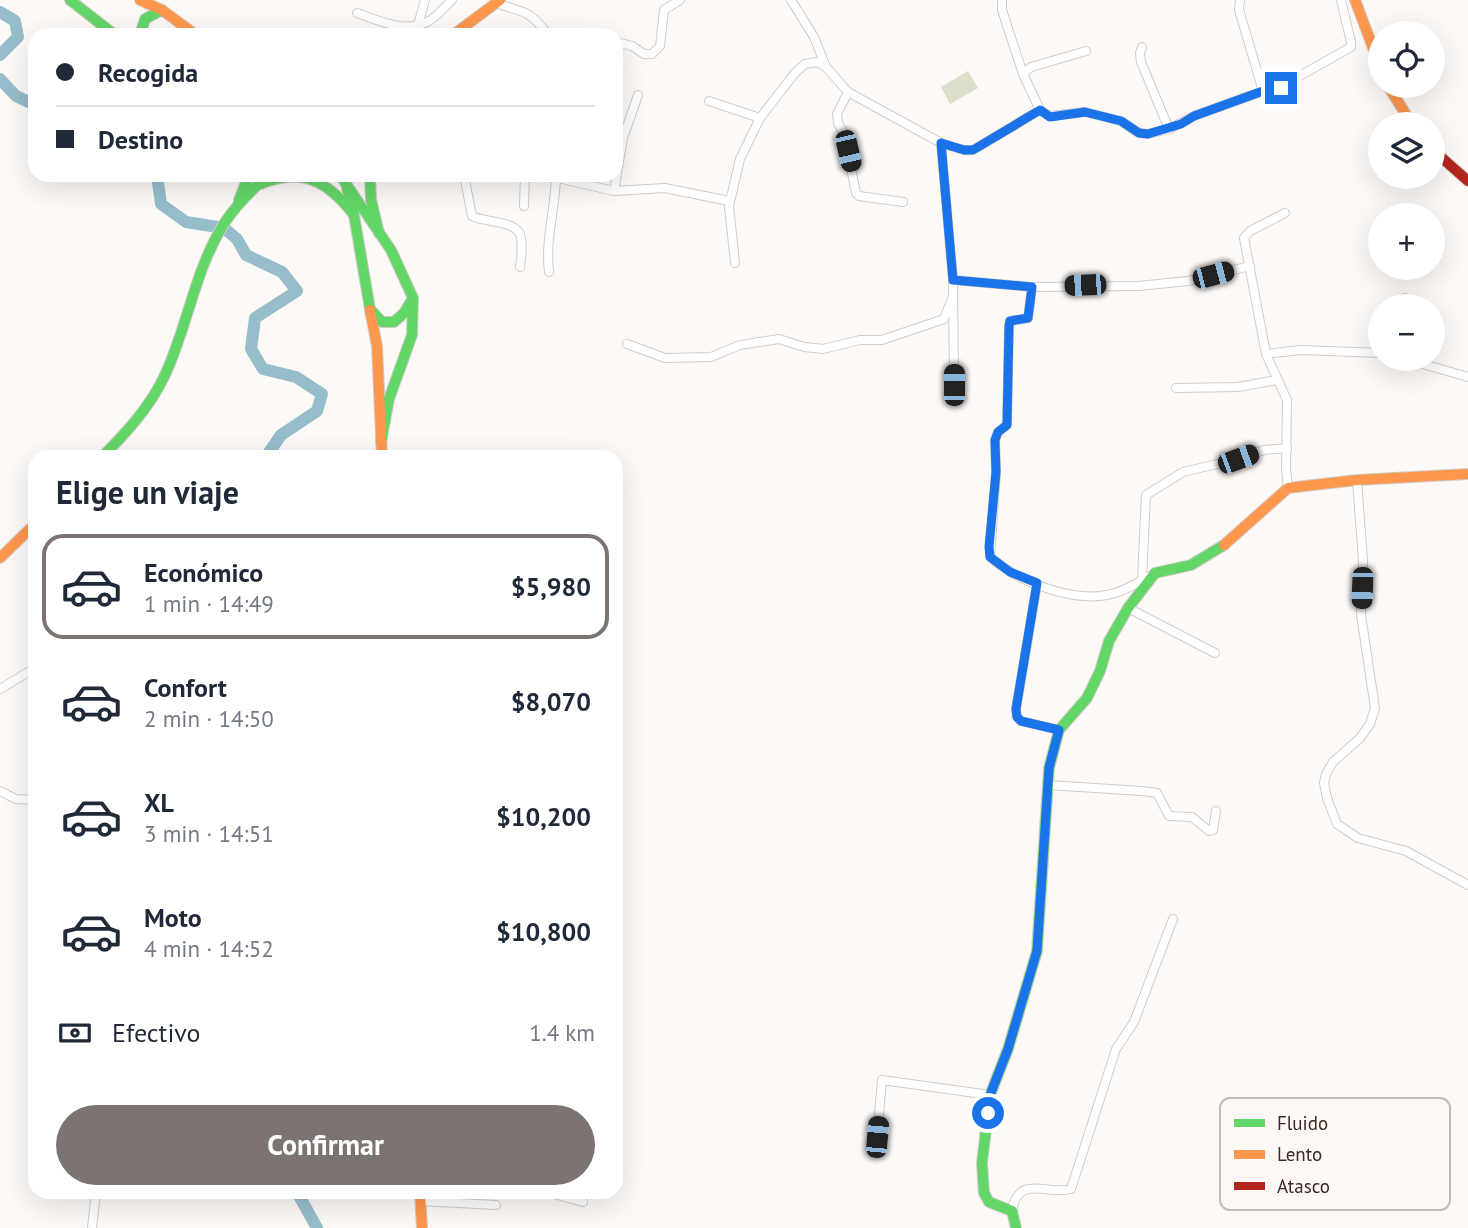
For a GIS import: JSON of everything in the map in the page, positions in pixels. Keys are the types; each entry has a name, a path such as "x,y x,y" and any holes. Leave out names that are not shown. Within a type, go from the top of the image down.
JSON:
{"main road":[{"path":"70,0 107,28"},
{"path":"140,0 162,10 186,28"},
{"path":"462,28 499,1"},
{"path":"1359,1 1368,29"},
{"path":"142,28 145,19 162,10"},
{"path":"1445,161 1468,181"},
{"path":"234,210 246,182"},
{"path":"108,450 142,413 164,376 217,235 234,210 261,182"},
{"path":"254,189 269,182"},
{"path":"319,182 331,188 355,215"},
{"path":"344,182 355,215 377,346 382,450"},
{"path":"345,182 407,280 415,311 414,329 390,396 381,442"},
{"path":"370,182 371,200 379,233"},
{"path":"370,309 376,319 383,323 393,323 401,318 413,298"},
{"path":"1016,1228 1012,1211 989,1202 984,1193 982,1163 990,1095 1008,1049 1037,951 1049,768 1059,730 1087,698 1100,671 1109,642 1128,608 1155,573 1191,565 1220,549 1288,488 1357,480 1468,474"},
{"path":"0,558 28,531"},
{"path":"420,1199 422,1228"}],"street":[{"path":"418,25 425,0"},
{"path":"358,13 404,27 429,22 452,0"},
{"path":"623,44 644,54 657,51 660,46 664,10 680,0"},
{"path":"791,0 814,37 826,67 848,92 941,143 973,150 1040,110"},
{"path":"1002,0 1002,10 1023,74 1040,110 1050,117 1085,112 1121,121 1139,133 1148,134 1169,129 1194,116 1263,91 1281,88 1322,61 1351,47 1342,1 1359,1"},
{"path":"1240,0 1239,10 1263,91"},
{"path":"499,1 510,9 526,13 542,28"},
{"path":"1142,47 1141,62 1169,129"},
{"path":"1023,74 1031,67 1086,51"},
{"path":"735,263 729,201 740,159 760,118 795,73 805,64 817,62 826,67"},
{"path":"848,92 837,114 838,123 845,134 856,193 859,196 903,202"},
{"path":"623,138 638,95"},
{"path":"709,100 760,118"},
{"path":"941,143 953,280 954,385"},
{"path":"465,182 472,216 512,226 519,231 520,267"},
{"path":"524,206 525,182"},
{"path":"549,272 555,182"},
{"path":"573,182 614,191 665,188 729,201"},
{"path":"614,191 616,182"},
{"path":"1285,213 1250,231 1244,238 1266,354 1287,400 1288,488"},
{"path":"953,280 1032,287 1165,285 1250,266"},
{"path":"1032,287 1028,318 1010,321 1009,326 1007,425 998,432 995,440 996,472 990,557 1059,593 1080,597 1117,592 1155,573"},
{"path":"627,344 665,358 711,357 740,345 779,339 804,347 823,349 860,340 882,340 944,319 953,296"},
{"path":"1266,354 1301,350 1368,350"},
{"path":"1445,370 1468,377"},
{"path":"1177,388 1238,387 1277,380"},
{"path":"1142,579 1146,495 1183,472 1264,450 1287,448"},
{"path":"1357,480 1363,561 1361,615 1375,708 1370,724 1360,738 1334,762 1326,774 1326,797 1337,824 1358,838 1406,851 1468,885"},
{"path":"1037,583 1016,709 1017,717 1021,721 1059,730"},
{"path":"1128,608 1215,653"},
{"path":"0,689 28,672"},
{"path":"1048,785 1157,793 1169,816 1192,817 1209,831 1213,830 1216,811"},
{"path":"0,791 16,799 28,800"},
{"path":"1012,1211 1014,1199 1021,1192 1042,1188 1067,1191 1071,1189 1116,1049 1134,1022 1172,919"},
{"path":"877,1137 881,1080 990,1095"},
{"path":"92,1228 95,1199"},
{"path":"439,1199 496,1205"},
{"path":"574,1199 583,1202"}],"green space":[{"path":"968,71 978,88 950,104 941,87"}],"waterway":[{"path":"0,12 15,21 18,37 0,55"},
{"path":"0,79 16,96 28,102"},
{"path":"158,182 161,204 186,222 224,228 237,239 246,255 282,272 297,291 255,318 251,349 263,369 296,377 322,394 317,411 281,435 271,450"},
{"path":"301,1199 317,1228"}],"traffic: fast":[{"path":"70,0 106,28"},
{"path":"142,28 145,19 162,10"},
{"path":"239,200 246,182"},
{"path":"109,450 136,420 158,388 172,359 212,245 232,213 261,182"},
{"path":"261,184 267,182"},
{"path":"317,182 334,193 354,215"},
{"path":"345,182 391,250 413,298 404,313 394,322 382,322 370,309 346,184"},
{"path":"370,182 371,200 379,233"},
{"path":"381,442 389,399 412,335 413,298"},
{"path":"1016,1228 1012,1211 989,1202 984,1193 982,1163 990,1095 1008,1049 1037,951 1049,768 1059,730 1087,698 1100,671 1109,641 1128,608 1155,573 1191,565 1224,545"}],"traffic: slow":[{"path":"140,0 162,10 186,28"},
{"path":"462,28 500,0"},
{"path":"1355,0 1368,34"},
{"path":"1396,98 1404,112"},
{"path":"370,310 377,346 382,450"},
{"path":"1224,545 1288,488 1357,480 1468,474"},
{"path":"0,558 28,531"},
{"path":"420,1199 422,1228"}],"traffic: jam":[{"path":"1445,161 1468,181"}],"route":[{"path":"988,1113 990,1095 1008,1049 1037,951 1049,768 1059,730 1021,721 1017,717 1016,709 1037,583 1010,572 997,563 990,557 989,547 996,472 995,440 998,432 1007,425 1009,326 1010,321 1028,318 1032,287 953,280 941,143 973,150 1040,110 1050,117 1085,112 1121,121 1139,133 1148,134 1169,129 1194,116 1263,91 1281,88"}]}
